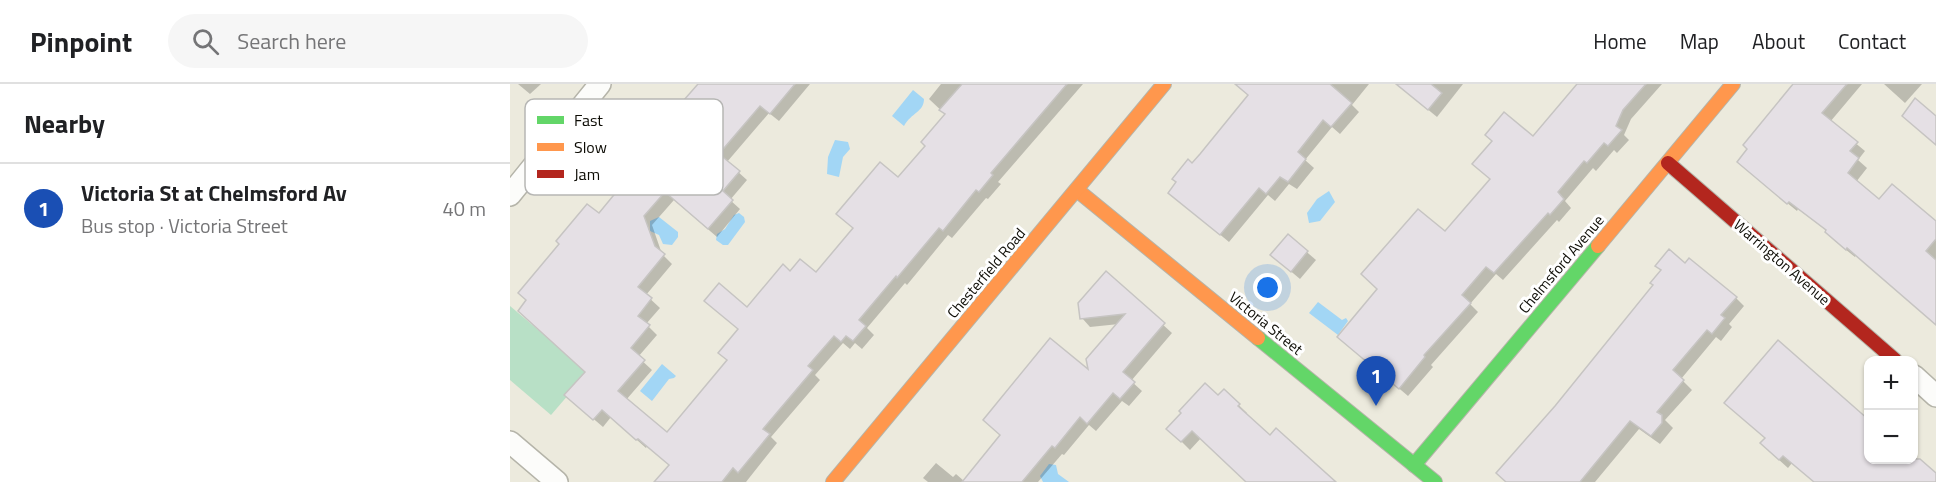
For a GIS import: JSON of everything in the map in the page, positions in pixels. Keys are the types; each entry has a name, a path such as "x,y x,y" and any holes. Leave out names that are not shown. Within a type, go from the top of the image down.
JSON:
{"street":[{"path":"588,99 600,84"},
{"name":"Chesterfield Road","path":"833,482 1164,84"},
{"name":"Chelmsford Avenue","path":"1414,465 1733,84"},
{"name":"Warrington Avenue","path":"1668,163 1890,356"},
{"path":"510,195 525,176"},
{"name":"Victoria Street","path":"1077,190 1434,482"},
{"path":"1918,380 1936,396"},
{"path":"510,442 557,482"}],"green space":[{"path":"510,306 588,372 551,415 510,380"}],"water":[{"path":"913,90 924,99 922,107 904,126 892,116"},
{"path":"835,140 848,142 850,149 843,157 839,177 827,174 828,157"},
{"path":"1329,191 1335,202 1320,221 1309,223 1307,213 1317,199"},
{"path":"739,213 744,217 745,222 728,245 723,245 716,240 717,234 725,229 734,215"},
{"path":"659,217 678,232 678,237 672,245 663,244 659,235 650,231 650,221"},
{"path":"1318,302 1342,320 1346,318 1348,321 1338,335 1309,313"},
{"path":"662,364 676,376 669,379 652,401 640,391"},
{"path":"1049,464 1056,465 1058,474 1069,482 1043,482 1040,476"}],"building":[{"path":"698,84 795,84 770,114 760,106 723,149 723,99 685,99"},
{"path":"962,84 1067,84 991,173 993,175 979,192 976,190 943,231 939,228 859,320 866,326 853,341 846,336 841,342 834,336 808,366 813,370 763,429 770,434 738,473 733,468 722,482 654,482 669,465 602,410 593,420 564,395 585,372 518,311 526,300 518,293 559,244 556,241 587,204 599,213 614,195 662,195 644,216 655,246 665,254 638,287 652,298 638,316 650,325 631,348 645,360 618,391 667,432 727,360 718,353 738,329 704,301 719,283 747,307 783,264 790,271 800,259 816,272 853,228 836,214 880,162 898,177 925,146 921,142 945,114 939,110"},
{"path":"1235,84 1330,84 1352,103 1331,127 1323,120 1298,152 1306,159 1288,182 1280,177 1266,194 1259,188 1220,235 1168,193 1176,182 1172,179 1188,159 1192,163 1248,95"},
{"path":"1396,84 1431,84 1442,93 1428,110"},
{"path":"1577,84 1646,84 1623,110 1616,126 1622,130 1608,146 1604,143 1587,163 1584,161 1558,192 1564,199 1550,215 1548,213 1494,273 1486,267 1462,295 1471,303 1424,355 1425,357 1399,389 1337,337 1377,289 1361,274 1418,209 1445,231 1490,179 1472,164 1492,141 1485,135 1504,112 1533,136"},
{"path":"1793,84 1847,84 1822,113 1858,142 1850,151 1859,158 1848,173 1879,199 1892,184 1936,221 1936,239 1926,251 1936,260 1936,325 1847,248 1846,250 1825,232 1826,230 1789,202 1787,204 1737,162 1747,149 1743,145"},
{"path":"1915,98 1936,116 1936,145 1902,116"},
{"path":"723,157 740,171 723,191"},
{"path":"723,191 733,200 708,229 668,195 723,195"},
{"path":"1288,234 1308,251 1291,272 1270,255"},
{"path":"1669,249 1685,263 1689,258 1737,297 1721,315 1725,318 1712,334 1707,330 1673,370 1684,380 1657,412 1662,415 1662,423 1651,436 1630,421 1580,482 1506,482 1496,473 1555,406 1653,285 1650,283 1661,270 1655,266"},
{"path":"1106,271 1165,323 1123,372 1135,382 1120,399 1113,393 1087,424 1080,417 1055,448 1052,446 1022,482 962,482 1000,435 983,420 1050,338 1088,369 1086,359 1125,314 1080,319 1078,303"},
{"path":"1778,340 1864,416 1864,464 1918,464 1918,459 1920,459 1936,473 1936,482 1814,482 1783,456 1779,460 1760,443 1765,438 1724,403"},
{"path":"1205,383 1218,395 1224,389 1240,404 1238,406 1270,435 1276,428 1336,482 1246,482 1192,431 1181,442 1166,429"}],"traffic: fast":[{"path":"1414,465 1598,246"},
{"path":"1258,338 1435,482"}],"traffic: slow":[{"path":"833,482 1164,84"},
{"path":"1598,246 1733,84"},
{"path":"1077,190 1258,338"}],"traffic: jam":[{"path":"1668,163 1890,356"}],"place":[{"name":"Victoria St at Chelmsford Av","path":"1376,406"}]}
